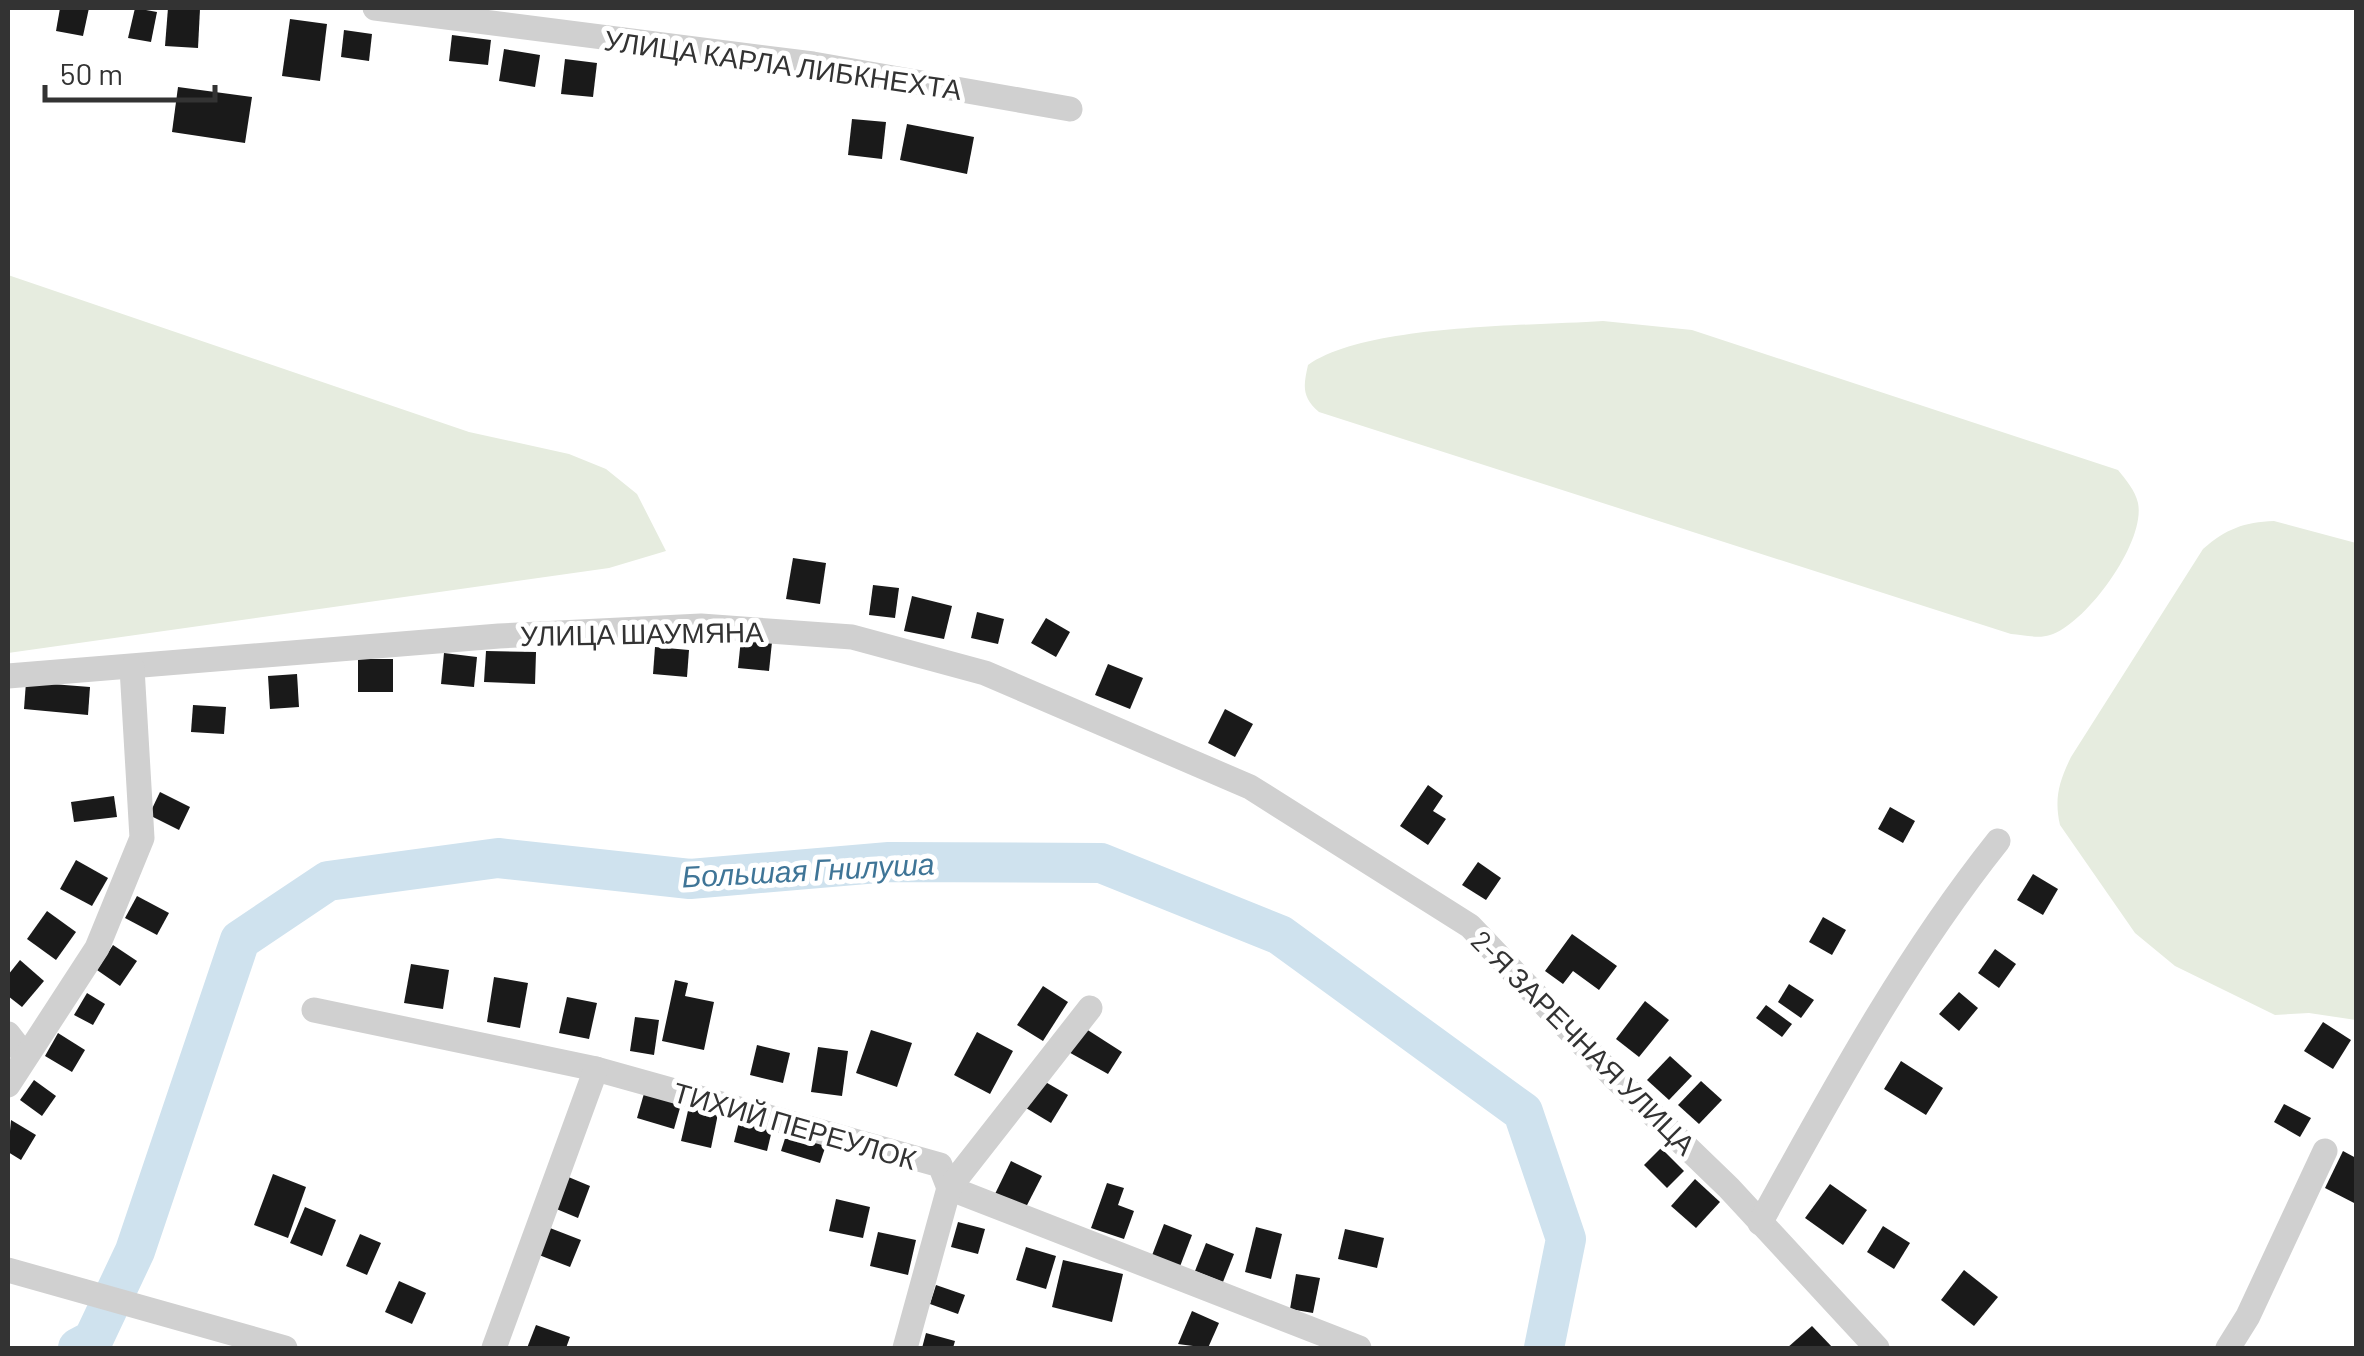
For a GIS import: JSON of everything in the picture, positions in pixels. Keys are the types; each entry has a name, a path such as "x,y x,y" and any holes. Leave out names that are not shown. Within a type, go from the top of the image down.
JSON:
{"street":[{"name":"УЛИЦА КАРЛА ЛИБКНЕХТА","path":"375,8 813,64 1070,109"},
{"name":"УЛИЦА ШАУМЯНА","path":"8,676 626,627 701,626 852,636 985,673 1250,786"},
{"path":"8,1084 97,948 142,838 132,668"},
{"name":"2-Я ЗАРЕЧНАЯ УЛИЦА","path":"1250,786 1470,926 1877,1348"},
{"path":"1760,1223 1843,1073 1938,916 1998,841"},
{"path":"905,1348 949,1188 1090,1008"},
{"name":"ТИХИЙ ПЕРЕУЛОК","path":"314,1010 596,1069 940,1165 949,1188 1359,1348"},
{"path":"8,1034 24,1056"},
{"path":"494,1348 596,1069"},
{"path":"2228,1348 2248,1316 2325,1151"},
{"path":"18,1274 285,1348"}],"shaded area":[{"path":"8,275 469,432 569,454 606,469 637,494 666,551 609,568 8,653"},
{"path":"1603,321 1692,330 2118,470 2138,503 2133,539 2096,599 2064,628 2046,636 2011,634 1319,412 1305,391 1308,365 1368,342 1492,326"},
{"path":"2274,521 2356,543 2356,1020 2309,1013 2275,1015 2175,966 2135,933 2060,825 2058,815 2059,790 2071,757 2203,549 2236,528"}],"building":[{"path":"60,8 89,8 83,36 56,31"},
{"path":"135,8 157,12 151,42 128,38"},
{"path":"168,8 200,9 198,48 165,46"},
{"path":"290,19 327,24 320,81 282,76"},
{"path":"344,30 372,34 369,61 341,57"},
{"path":"452,35 491,40 488,65 449,61"},
{"path":"504,49 540,55 535,87 499,81"},
{"path":"565,59 597,63 593,97 561,94"},
{"path":"178,87 252,97 245,143 172,132"},
{"path":"852,119 886,122 882,159 848,155"},
{"path":"907,124 974,137 967,174 900,160"},
{"path":"793,558 826,563 820,604 786,599"},
{"path":"873,585 899,588 895,618 869,615"},
{"path":"912,596 952,606 944,639 904,631"},
{"path":"977,612 1004,619 998,644 971,638"},
{"path":"1046,618 1070,632 1056,657 1031,643"},
{"path":"741,639 772,642 769,671 738,668"},
{"path":"655,647 689,650 687,677 653,674"},
{"path":"486,651 536,652 535,684 484,682"},
{"path":"444,653 477,657 474,687 441,684"},
{"path":"358,659 393,659 393,692 358,692"},
{"path":"1108,664 1143,678 1130,709 1095,695"},
{"path":"297,674 299,707 270,709 268,676"},
{"path":"26,682 90,687 88,715 24,709"},
{"path":"193,705 226,707 224,734 191,732"},
{"path":"1225,709 1253,724 1235,757 1208,743"},
{"path":"1428,785 1443,796 1433,811 1446,819 1428,845 1400,826"},
{"path":"160,792 190,807 179,830 149,815"},
{"path":"114,796 117,817 74,822 71,802"},
{"path":"1890,807 1915,821 1903,843 1878,829"},
{"path":"76,860 108,878 92,906 60,889"},
{"path":"1478,862 1501,878 1486,900 1462,885"},
{"path":"2033,874 2058,889 2043,915 2017,900"},
{"path":"137,896 169,913 157,935 125,918"},
{"path":"47,911 76,932 56,960 27,939"},
{"path":"1823,917 1846,930 1832,955 1809,942"},
{"path":"1572,934 1617,966 1599,990 1573,971 1563,984 1545,971"},
{"path":"113,945 137,961 120,986 97,970"},
{"path":"1995,949 2016,964 1999,988 1978,973"},
{"path":"20,960 44,981 22,1007 8,996 8,975"},
{"path":"411,964 449,970 443,1009 404,1003"},
{"path":"494,977 528,983 520,1028 487,1022"},
{"path":"675,980 688,983 685,996 714,1002 704,1050 662,1041"},
{"path":"1789,984 1814,1000 1801,1018 1778,1002"},
{"path":"1043,986 1068,1002 1043,1041 1017,1025"},
{"path":"1959,992 1978,1008 1959,1031 1939,1014"},
{"path":"87,993 105,1004 93,1025 74,1015"},
{"path":"567,997 597,1003 589,1039 559,1033"},
{"path":"1645,1001 1669,1020 1639,1057 1616,1039"},
{"path":"1766,1005 1792,1024 1782,1037 1756,1018"},
{"path":"635,1017 659,1020 654,1055 630,1051"},
{"path":"2323,1022 2351,1040 2333,1069 2304,1051"},
{"path":"1083,1027 1122,1052 1108,1074 1065,1050"},
{"path":"871,1030 912,1043 897,1087 856,1073"},
{"path":"977,1032 1013,1051 990,1094 954,1075"},
{"path":"58,1033 85,1050 72,1072 45,1056"},
{"path":"757,1045 790,1053 783,1083 750,1075"},
{"path":"818,1047 848,1051 842,1096 811,1092"},
{"path":"1670,1056 1692,1076 1669,1100 1647,1080"},
{"path":"1901,1061 1943,1088 1926,1115 1884,1089"},
{"path":"34,1080 56,1096 42,1116 20,1100"},
{"path":"1042,1080 1068,1095 1051,1123 1026,1108"},
{"path":"1701,1081 1722,1100 1699,1124 1678,1105"},
{"path":"645,1090 682,1101 674,1129 637,1118"},
{"path":"690,1102 719,1109 711,1148 681,1141"},
{"path":"2284,1104 2311,1118 2300,1137 2274,1122"},
{"path":"740,1118 773,1126 767,1151 734,1142"},
{"path":"11,1120 36,1135 21,1160 8,1152"},
{"path":"788,1129 827,1142 820,1163 781,1151"},
{"path":"1661,1148 1684,1171 1667,1188 1644,1165"},
{"path":"2343,1151 2356,1158 2356,1204 2325,1188"},
{"path":"1011,1161 1042,1176 1024,1211 994,1196"},
{"path":"273,1174 306,1187 288,1238 254,1225"},
{"path":"566,1176 590,1186 578,1218 554,1208"},
{"path":"1695,1179 1720,1202 1696,1228 1671,1206"},
{"path":"1107,1183 1124,1188 1118,1205 1134,1211 1124,1239 1091,1228"},
{"path":"1830,1184 1867,1210 1843,1245 1805,1218"},
{"path":"836,1199 870,1207 863,1238 829,1231"},
{"path":"305,1207 336,1220 322,1256 290,1243"},
{"path":"958,1222 985,1229 978,1254 951,1247"},
{"path":"1164,1224 1192,1235 1179,1269 1151,1258"},
{"path":"1883,1226 1910,1243 1894,1269 1867,1252"},
{"path":"1256,1227 1282,1234 1271,1279 1245,1272"},
{"path":"550,1228 581,1240 570,1267 539,1255"},
{"path":"1345,1229 1384,1238 1377,1268 1338,1259"},
{"path":"878,1232 916,1240 908,1275 870,1266"},
{"path":"360,1234 381,1243 367,1275 346,1266"},
{"path":"1206,1243 1234,1254 1223,1282 1195,1271"},
{"path":"1026,1247 1056,1256 1046,1289 1016,1280"},
{"path":"1063,1260 1123,1274 1112,1322 1052,1307"},
{"path":"1964,1270 1998,1297 1974,1326 1941,1300"},
{"path":"1296,1274 1320,1278 1313,1313 1290,1309"},
{"path":"399,1281 426,1293 412,1324 385,1312"},
{"path":"936,1285 965,1295 958,1314 930,1304"},
{"path":"1192,1311 1219,1323 1208,1348 1178,1344"},
{"path":"536,1325 570,1337 566,1348 527,1348"},
{"path":"1812,1326 1833,1348 1787,1348"},
{"path":"926,1333 955,1341 953,1348 922,1348"}],"waterway":[{"name":"Большая Гнилуша","path":"78,1348 93,1340 135,1251 240,940 328,881 498,858 690,879 889,862 1101,863 1280,935 1523,1112 1566,1239 1544,1348"}]}
